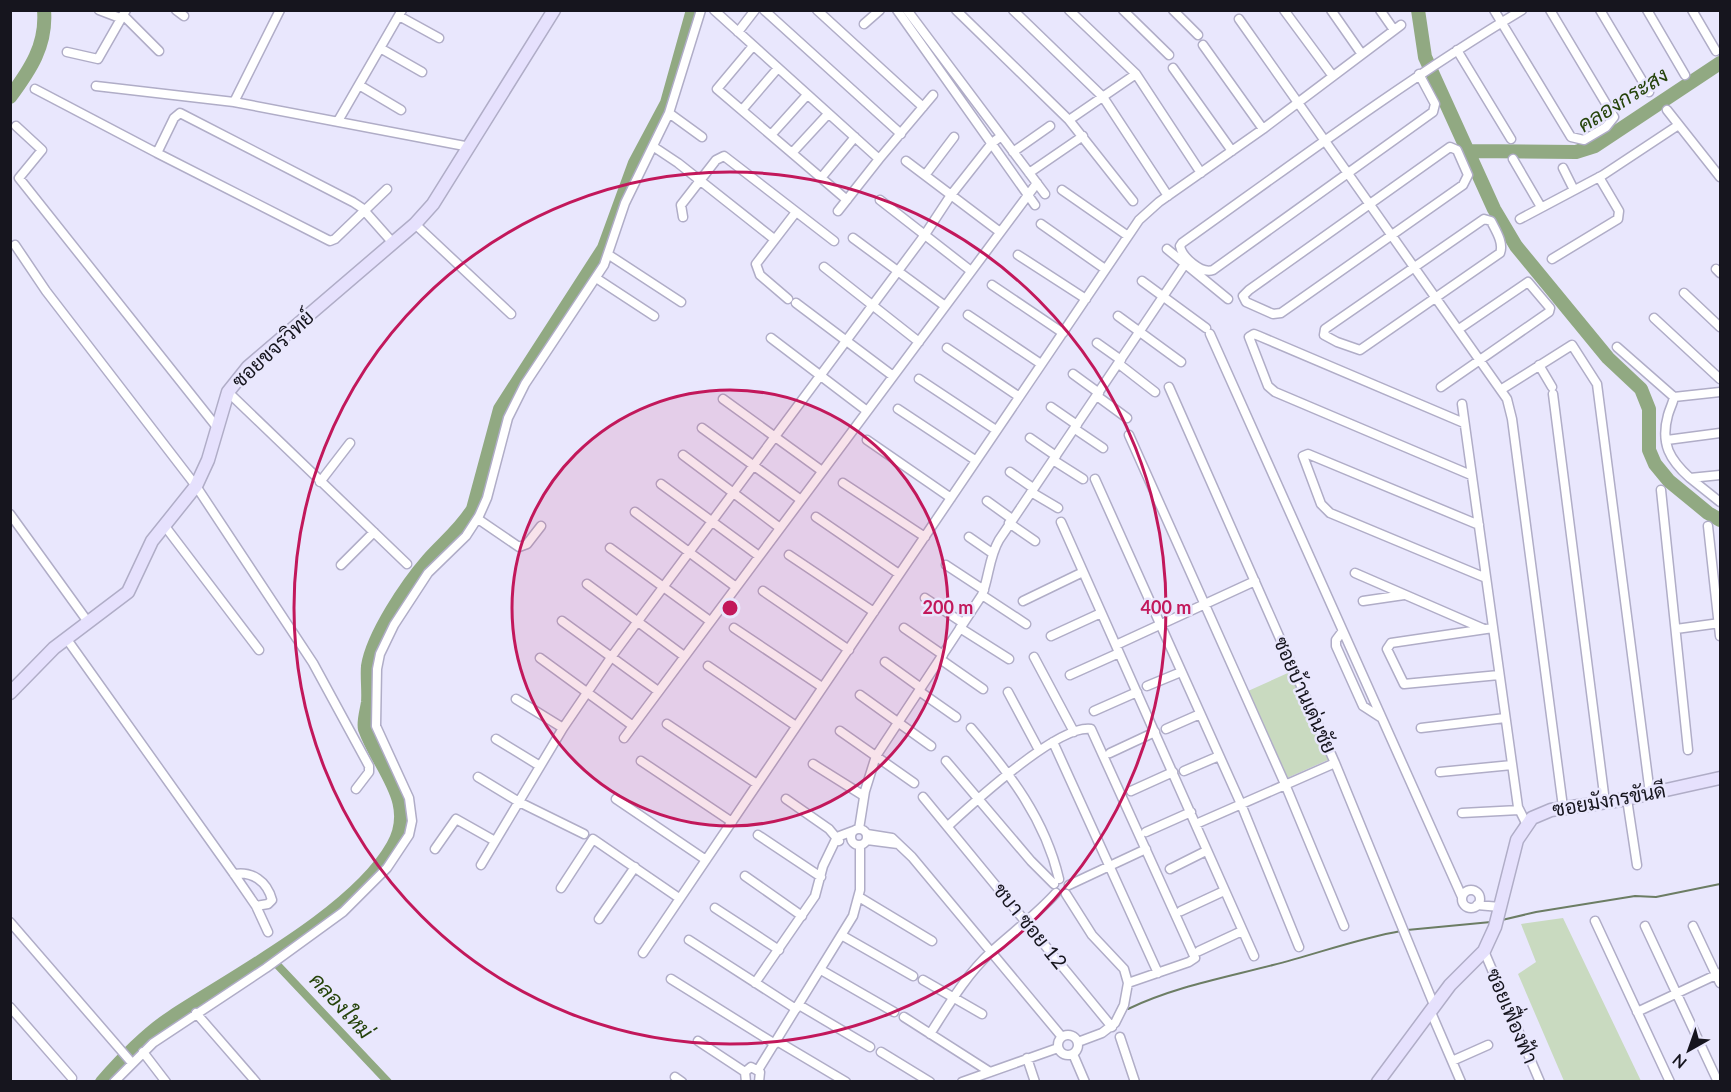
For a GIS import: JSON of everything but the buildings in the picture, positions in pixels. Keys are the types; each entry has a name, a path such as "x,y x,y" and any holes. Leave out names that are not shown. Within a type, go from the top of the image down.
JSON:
{"street":[{"path":"99,10 123,14 159,51"},
{"path":"234,102 280,10"},
{"name":"ซอยขจรวิทย์","path":"10,693 26,674 66,638 128,592 152,541 196,486 208,460 216,426 228,392 248,367 415,224 441,193 554,10"},
{"path":"114,1082 130,1061 196,1013 266,968 360,897 402,849 409,835 412,821 409,798 376,726 377,669 380,654 394,625 428,573 466,536 478,519 487,498 502,434 511,410 529,378 609,255 624,206 669,113 701,10"},
{"path":"714,10 879,159"},
{"path":"738,32 755,10"},
{"path":"764,10 901,134"},
{"path":"817,10 923,107"},
{"path":"864,24 880,10"},
{"path":"897,10 1035,205"},
{"path":"907,10 1000,137 1045,194"},
{"path":"956,10 1069,120 1133,201"},
{"path":"1012,10 1103,97 1168,196"},
{"path":"1069,10 1136,74 1201,173"},
{"path":"1173,10 1198,35"},
{"path":"1284,10 1332,75"},
{"path":"1331,10 1361,53"},
{"path":"643,953 1128,236 1147,212 1263,129 1397,27 1380,10"},
{"path":"1494,10 1571,137 1584,140 1606,127 1614,117 1550,10"},
{"path":"1419,74 1435,104 1433,112 1213,270 1201,270 1181,252 1182,243 1419,74 1522,10"},
{"path":"1600,10 1649,92"},
{"path":"1647,10 1685,75"},
{"path":"1692,10 1716,51"},
{"path":"1126,12 1169,55"},
{"path":"338,122 400,13 439,38"},
{"path":"67,52 98,59 123,14"},
{"path":"1239,20 1502,389 1511,408 1563,807"},
{"path":"1203,45 1263,129"},
{"path":"753,46 717,89 847,200"},
{"path":"380,48 422,72"},
{"path":"1457,50 1511,139"},
{"path":"742,110 778,68"},
{"path":"1173,68 1233,151"},
{"path":"1069,120 1136,74"},
{"path":"359,85 401,110"},
{"path":"96,86 234,102 470,147"},
{"path":"35,89 330,241 387,189"},
{"path":"771,135 807,94"},
{"path":"838,211 933,95"},
{"path":"1667,110 1677,126 1720,177"},
{"path":"157,153 174,118 180,113 353,202 365,211 393,243"},
{"path":"669,113 702,137"},
{"path":"792,153 828,114"},
{"path":"16,126 42,150 19,178 216,426"},
{"path":"1013,152 1050,126"},
{"path":"1520,219 1599,177 1677,126"},
{"path":"1029,173 1083,136"},
{"path":"820,178 855,137"},
{"path":"926,174 954,137"},
{"path":"481,865 563,728 612,656 924,236 951,195 992,143 1000,137"},
{"path":"654,147 774,239"},
{"path":"1450,147 1455,148 1468,175 1466,182 1392,235 1281,313 1273,314 1245,302 1244,296 1249,290 1450,147"},
{"path":"683,217 681,205 716,160 724,156 834,241"},
{"path":"1513,159 1541,207"},
{"path":"906,161 1000,232"},
{"path":"1563,168 1574,190"},
{"path":"1552,258 1618,219 1619,211 1599,177"},
{"path":"624,738 1037,183"},
{"path":"1062,189 1128,236"},
{"path":"880,200 971,271"},
{"path":"796,212 760,256 756,271 792,301 893,376"},
{"path":"1481,220 1491,222 1502,247 1500,253 1437,298 1360,350 1337,342 1324,334 1325,329 1481,220"},
{"path":"415,224 511,314"},
{"path":"1041,224 1105,269"},
{"path":"853,238 945,306"},
{"path":"15,245 46,291 196,486 333,697 369,766 369,772 356,789"},
{"path":"1167,249 1228,299"},
{"path":"609,255 681,302"},
{"path":"1018,255 1086,299"},
{"path":"760,1081 758,1070 843,936 859,897 859,836 864,796 876,756 983,593 992,553 1011,521 1185,264"},
{"path":"824,267 919,342"},
{"path":"596,278 654,316"},
{"path":"1142,281 1208,331 1341,632 1336,640 1336,646 1360,700 1367,710 1381,717 1466,907 1477,906 1498,917"},
{"path":"1441,387 1549,312 1549,306 1528,282 1459,328"},
{"path":"992,285 1063,333"},
{"path":"1684,293 1720,327"},
{"path":"968,315 1041,364"},
{"path":"1118,316 1181,362"},
{"path":"1654,318 1720,378"},
{"path":"1464,423 1259,336 1254,334 1249,337 1268,386 1275,392 1472,475"},
{"path":"771,338 867,411"},
{"path":"1097,343 1155,392"},
{"path":"1502,389 1572,345 1597,384 1650,794"},
{"path":"1617,347 1674,397 1720,392"},
{"path":"946,348 1018,396"},
{"path":"1539,365 1552,390 1605,802"},
{"path":"1073,374 1127,418"},
{"path":"919,379 996,430"},
{"name":"ซอยบ้านเด่นชัย","path":"1168,387 1335,763 1407,939 1461,1082"},
{"path":"228,392 407,564"},
{"path":"1674,397 1667,420 1667,440 1672,461 1720,502"},
{"path":"723,399 822,471"},
{"path":"1462,404 1486,578 1489,629 1499,675 1519,810 1526,823"},
{"path":"1051,407 1103,448"},
{"path":"898,409 975,460"},
{"path":"702,428 801,500"},
{"path":"1667,440 1720,433"},
{"path":"1129,435 1285,784 1344,926"},
{"path":"1030,438 1083,479"},
{"path":"867,440 951,498"},
{"path":"320,482 350,442"},
{"path":"1479,525 1308,454 1303,456 1321,504 1330,513 1486,578"},
{"path":"682,455 780,528"},
{"path":"1010,472 1058,508"},
{"path":"1690,478 1720,475"},
{"path":"1095,478 1240,804 1299,947"},
{"path":"843,483 925,537"},
{"path":"661,484 759,556"},
{"path":"1661,490 1688,750"},
{"path":"987,501 1035,541"},
{"path":"635,512 736,587"},
{"path":"10,514 88,622"},
{"path":"816,517 899,574"},
{"path":"478,519 519,547 527,544 540,526"},
{"path":"1061,522 1254,956"},
{"path":"164,525 260,650"},
{"path":"1708,526 1720,636"},
{"path":"341,565 374,532"},
{"path":"969,537 992,553"},
{"path":"610,548 710,621"},
{"path":"789,555 874,612"},
{"path":"946,566 1026,624"},
{"path":"1023,600 1083,572"},
{"path":"1355,573 1489,629"},
{"path":"1070,675 1160,625 1255,580"},
{"path":"587,584 684,656"},
{"path":"763,591 849,650"},
{"path":"1363,601 1405,595"},
{"path":"926,598 1009,659"},
{"path":"1051,636 1101,613"},
{"path":"562,621 658,691"},
{"path":"1676,629 1720,623"},
{"path":"734,628 822,687"},
{"path":"904,628 984,688"},
{"path":"1489,629 1391,643 1387,649 1404,684 1499,675"},
{"path":"66,638 256,906 268,932"},
{"path":"1034,657 1074,732"},
{"path":"540,658 633,726"},
{"path":"885,662 956,717"},
{"path":"708,666 796,726"},
{"path":"1147,686 1181,672"},
{"path":"1094,711 1137,692"},
{"path":"1008,693 1039,750"},
{"path":"860,695 931,746"},
{"path":"516,699 563,728"},
{"path":"1166,729 1200,714"},
{"path":"1422,728 1505,718"},
{"path":"667,724 757,784"},
{"path":"971,728 1010,774 1041,826 1056,885"},
{"path":"948,826 1039,750 1074,732 1089,728 1093,731 1195,958 1128,983"},
{"path":"840,731 914,783"},
{"path":"1110,753 1155,732"},
{"path":"496,739 540,766"},
{"path":"1053,742 1158,973"},
{"path":"1184,771 1219,756"},
{"path":"641,761 732,822"},
{"path":"946,761 1030,861 1056,885 1068,889 1146,849"},
{"path":"1196,824 1335,763"},
{"path":"813,764 864,796"},
{"path":"1440,772 1512,765"},
{"path":"1131,792 1173,772"},
{"path":"478,777 519,802 584,834"},
{"name":"ซอยมังกรขันดี","path":"1377,1082 1432,1007 1465,967 1484,951 1498,917 1517,840 1526,823 1541,813 1563,807 1627,799 1720,781"},
{"name":"ชบา ซอย 12","path":"924,797 1112,1027"},
{"path":"616,799 706,860"},
{"path":"786,799 836,841"},
{"path":"1627,799 1637,865"},
{"path":"1462,813 1519,810"},
{"path":"1146,832 1191,812"},
{"path":"435,849 456,819 495,841"},
{"path":"758,835 821,877"},
{"path":"836,841 859,836 887,835 898,844 1062,1037"},
{"path":"561,888 593,839 679,898"},
{"path":"755,983 817,892 836,841"},
{"path":"1170,869 1206,851"},
{"path":"599,919 635,867"},
{"path":"234,874 250,873 263,884 272,900 267,904 256,906"},
{"path":"745,876 802,916"},
{"path":"930,1034 953,998 991,953 1027,924 1056,885 1065,880 1092,935 1120,963 1128,983 1120,1015 1112,1027 1078,1042"},
{"path":"1462,897 1468,890 1477,892 1480,897 1477,906"},
{"path":"1181,911 1224,891"},
{"path":"859,897 932,941"},
{"path":"715,908 778,950"},
{"path":"1595,921 1670,1082"},
{"path":"10,922 130,1061"},
{"path":"1645,926 1719,1082"},
{"path":"1637,1012 1719,977 1693,926"},
{"path":"1199,951 1242,931"},
{"path":"843,936 913,976"},
{"path":"689,940 755,983 870,1047"},
{"name":"ซอยเฟื่องฟ้า","path":"1484,951 1540,1082"},
{"path":"821,970 894,1012"},
{"path":"671,979 846,1082"},
{"path":"923,980 982,1014"},
{"path":"10,1007 72,1078"},
{"path":"196,1013 256,1082"},
{"path":"904,1017 990,1072"},
{"path":"1062,1037 1071,1035 1078,1042"},
{"path":"1058,1048 1062,1037"},
{"path":"1119,1037 1135,1082"},
{"path":"698,1041 745,1077 751,1067 758,1070"},
{"path":"1058,1048 1064,1054 1073,1054 1077,1051 1078,1042"},
{"path":"1452,1061 1488,1045"},
{"path":"962,1082 1058,1048"},
{"path":"881,1052 930,1082"},
{"path":"142,1053 166,1082"},
{"path":"1073,1054 1085,1082"},
{"path":"1027,1058 1035,1082"}],"green space":[{"path":"1290,672 1330,759 1287,778 1248,691"},
{"path":"1563,918 1641,1081 1564,1081 1518,974 1536,962 1521,924"}],"waterway":[{"path":"10,97 36,57 43,35 44,10"},
{"path":"102,1082 135,1047 162,1024 324,918 376,871 393,846 400,830 399,800 365,729 368,666 371,654 392,610 410,582 473,509 500,409 604,248 635,163 667,103 693,10"},
{"path":"1418,10 1425,57 1494,209 1516,246 1608,358 1641,389 1649,409 1649,450 1655,464 1669,481 1720,520"},
{"name":"คลองกระสง","path":"1470,151 1576,152 1595,146 1720,63"},
{"path":"1502,920 1536,912 1635,896 1656,897 1720,884"},
{"path":"1407,930 1491,922"},
{"path":"1128,1009 1145,1001 1199,984 1401,931"},
{"name":"คลองใหม่","path":"268,955 388,1082"}]}
